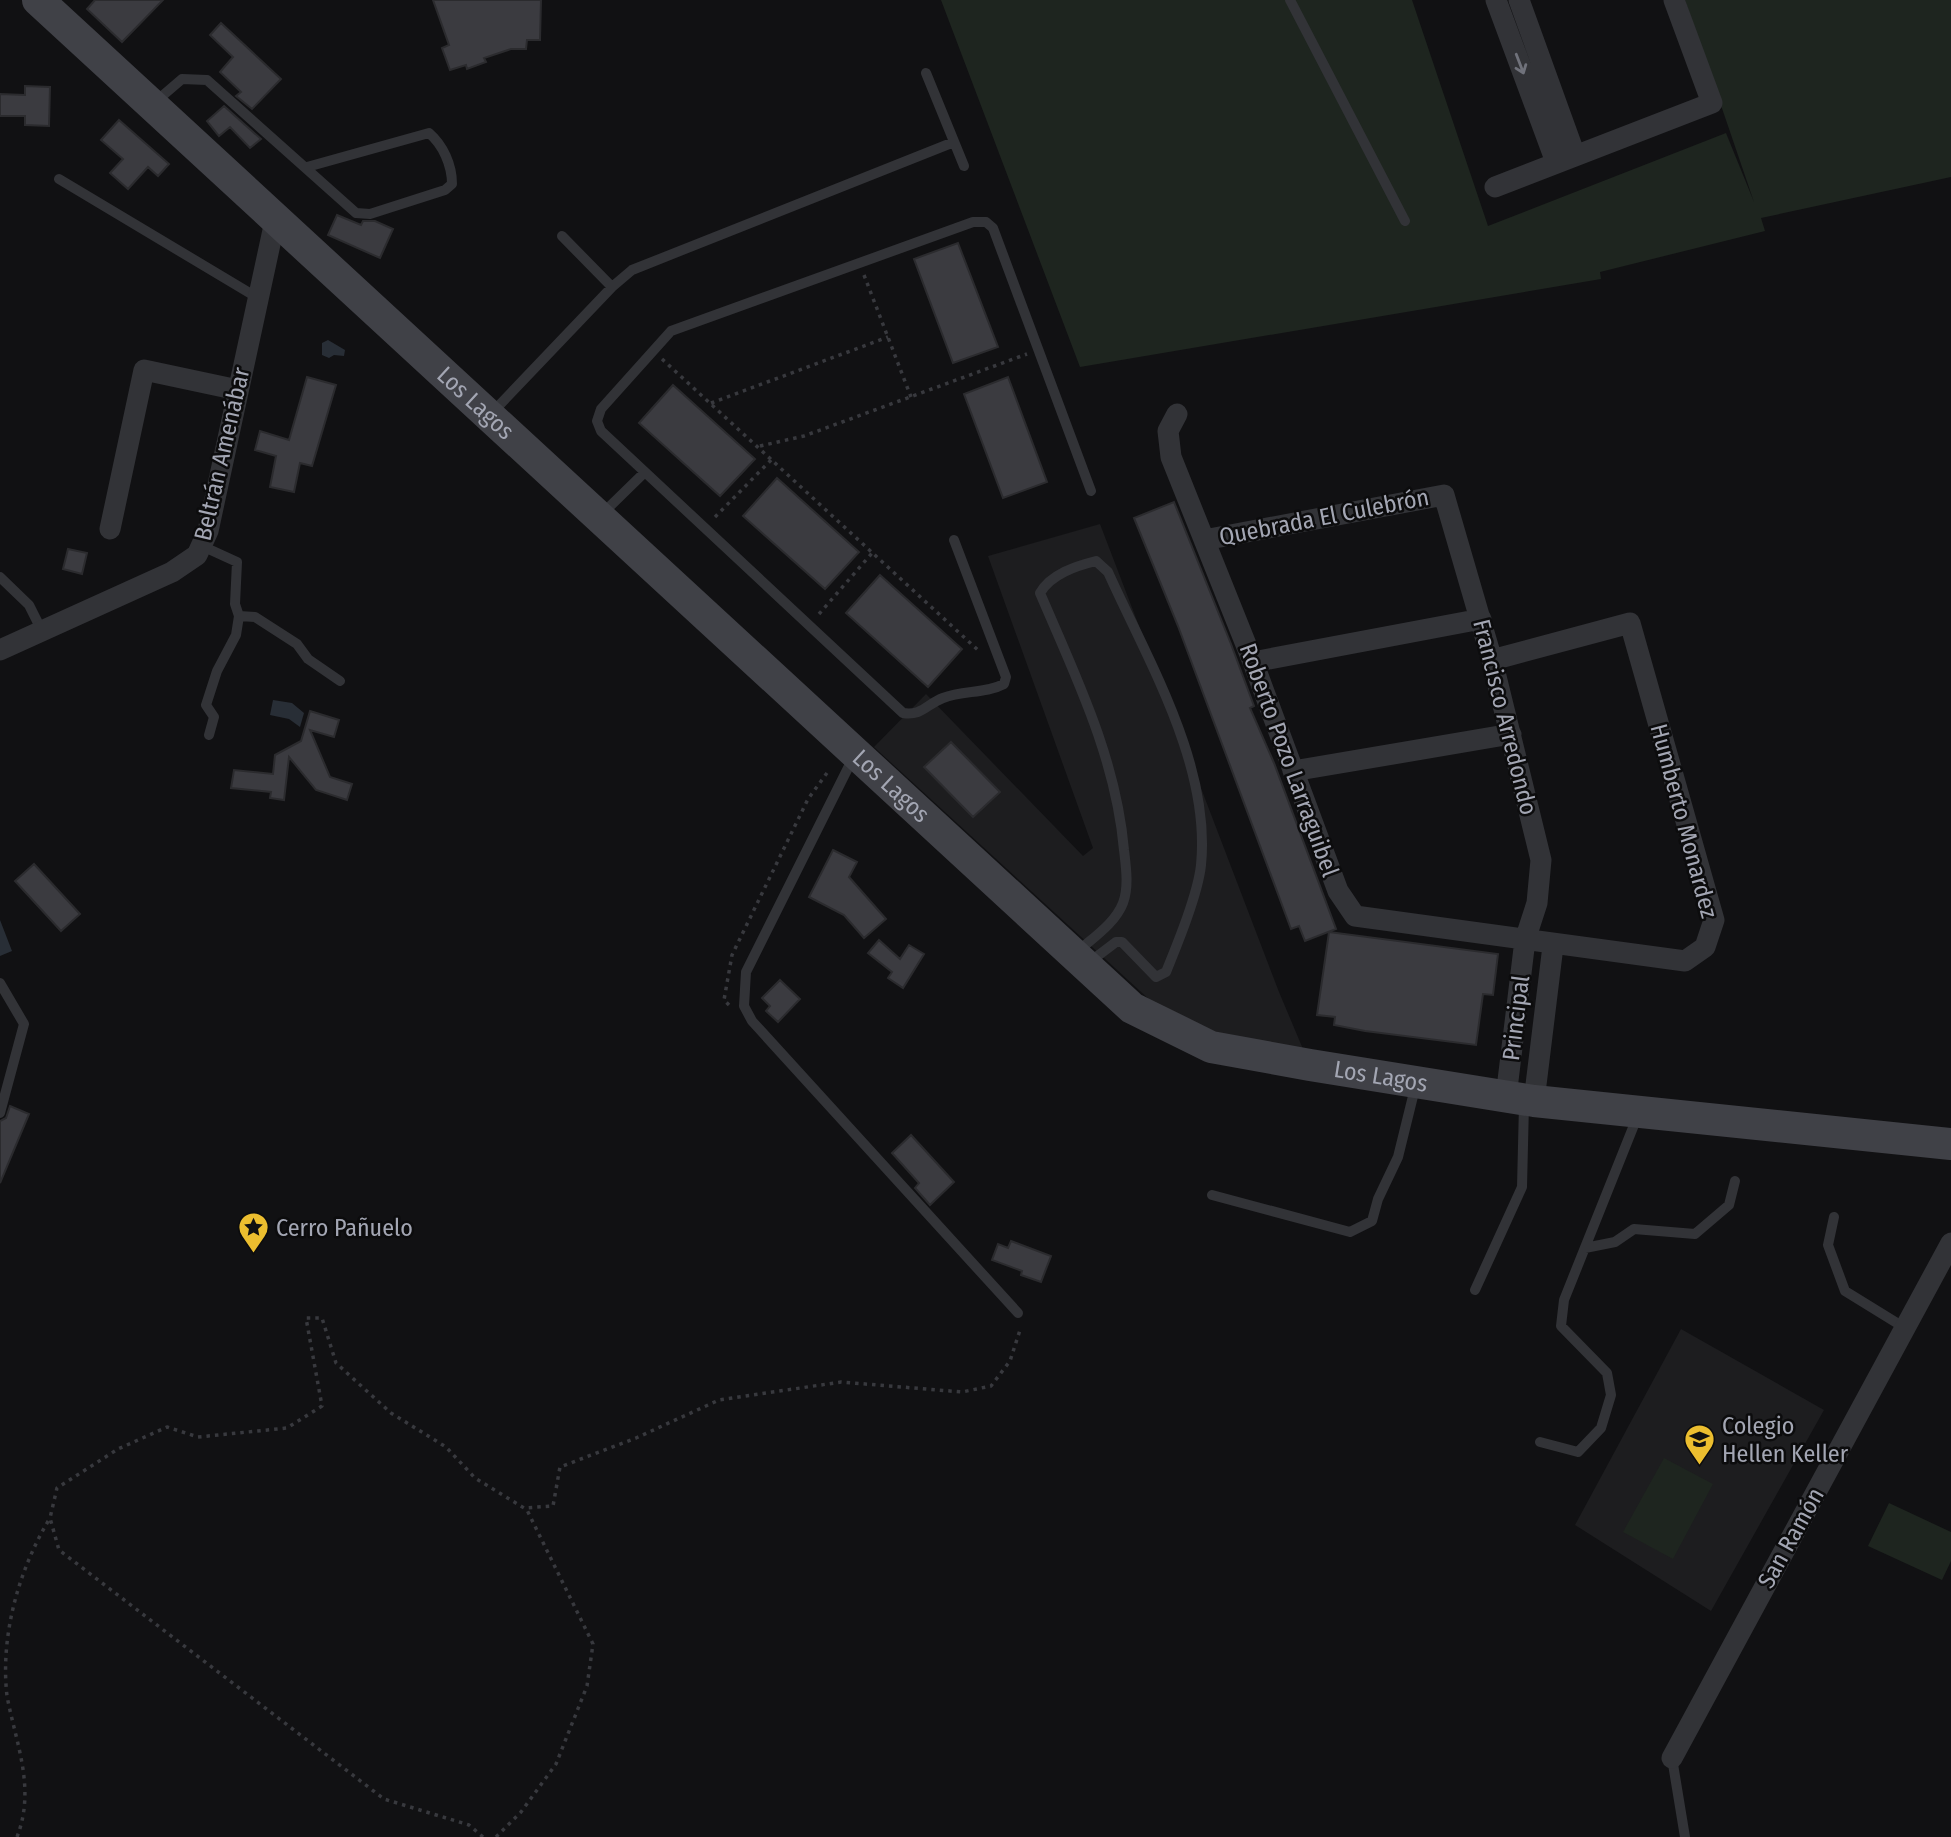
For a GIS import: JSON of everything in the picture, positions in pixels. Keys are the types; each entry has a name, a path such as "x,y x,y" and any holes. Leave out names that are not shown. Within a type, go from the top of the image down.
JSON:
{"main road":[{"name":"Los Lagos","path":"38,0 1132,1008 1211,1047 1416,1082 1522,1099 1951,1144"}],"street":[{"path":"1496,0 1565,158"},
{"path":"1519,0 1565,158"},
{"path":"1494,187 1712,103 1674,0"},
{"name":"Beltrán Amenábar","path":"0,650 173,572 186,565 202,546 275,221"},
{"path":"110,529 144,370 238,390"},
{"name":"Roberto Pozo Larraguibel","path":"1177,414 1168,431 1171,457 1254,662 1338,891 1355,916 1553,946"},
{"name":"Quebrada El Culebrón","path":"1204,540 1444,495"},
{"name":"Francisco Arredondo","path":"1444,495 1492,660 1541,860 1537,903 1525,940"},
{"path":"1254,662 1481,619"},
{"name":"Humberto Monardez","path":"1492,660 1630,622 1714,920 1705,947 1685,961 1553,946"},
{"path":"1293,771 1511,734"},
{"name":"Principal","path":"1522,1099 1525,940"},
{"name":"Principal","path":"1522,1099 1553,946"},
{"name":"San Ramón","path":"1672,1758 1951,1244"}],"lane":[{"path":"1290,0 1405,221"},
{"path":"926,73 964,166"},
{"path":"151,106 182,79 207,80 356,213 370,214 445,190 452,184 452,173 439,142 429,133 307,167"},
{"path":"488,417 612,287 632,270 954,142"},
{"path":"60,179 258,298"},
{"path":"954,540 1006,677 1004,684 994,690 946,696 922,713 903,713 601,430 597,421 601,409 671,331 973,222 986,222 993,228 1091,491"},
{"path":"562,236 612,287"},
{"path":"598,518 645,472"},
{"path":"202,546 237,562 235,604 239,616 236,635 217,671 206,705 214,717 209,735"},
{"path":"1096,561 1108,572 1188,750 1201,818 1202,849 1201,869 1166,972 1156,976 1122,942 1116,942 1081,959 1123,903 1126,877 1122,829 1113,778 1101,738 1040,593 1046,582 1079,565 1096,561"},
{"path":"0,577 20,594 42,631"},
{"path":"239,616 255,617 298,644 308,659 340,681"},
{"path":"850,751 746,972 744,1006 752,1021 1015,1316"},
{"path":"0,983 24,1024 0,1113"},
{"path":"1212,1195 1350,1232 1372,1221 1378,1199 1398,1157 1416,1082"},
{"path":"1475,1290 1522,1187 1522,1099"},
{"path":"1540,1442 1578,1451 1601,1428 1611,1395 1607,1373 1561,1326 1564,1300 1639,1112"},
{"path":"1585,1248 1615,1242 1634,1229 1695,1234 1729,1205 1735,1181"},
{"path":"1834,1217 1828,1245 1845,1291 1905,1328"},
{"path":"1672,1758 1685,1837"}],"path":[{"path":"860,263 911,397"},
{"path":"712,403 888,337"},
{"path":"758,446 804,436 1038,349"},
{"path":"653,351 984,656 997,653"},
{"path":"705,528 772,458"},
{"path":"809,625 873,552"},
{"path":"734,1010 724,1000 732,956 808,799 850,751"},
{"path":"526,1508 553,1506 560,1467 636,1438 719,1400 841,1382 962,1392 992,1386 1010,1361 1022,1328 1015,1316"},
{"path":"17,1837 25,1798 25,1768 7,1696 5,1637 29,1553 50,1518 57,1488 118,1449 167,1427 198,1437 287,1429 322,1406 306,1318 322,1318 336,1363 391,1413 446,1447 475,1478 526,1508 593,1644 587,1686 556,1764 521,1812 496,1837"},
{"path":"50,1518 59,1550 384,1798 468,1825 483,1837"},
{"path":"0,1634 5,1637"}],"shaded area":[{"path":"941,0 1412,0 1488,226 1726,133 1754,202 1685,0 1951,0 1951,177 1761,218 1765,231 1600,272 1601,279 1080,367"},
{"path":"328,340 345,350 344,356 334,355 329,358 322,355 322,343"},
{"path":"1100,524 1303,1049 1217,1036 1164,1013 874,747 926,694 1083,856 1093,848 988,556"},
{"path":"273,700 292,703 304,713 300,727 289,719 270,715"},
{"path":"0,920 12,951 0,956"},
{"name":"Colegio Hellen Keller","path":"1681,1329 1824,1410 1711,1611 1575,1525"},
{"path":"1664,1458 1713,1484 1673,1559 1623,1532"},
{"path":"1889,1503 1951,1532 1951,1561 1942,1580 1868,1546"}],"building":[{"path":"95,0 163,0 122,42 87,9"},
{"path":"433,0 541,0 540,40 527,40 526,49 511,49 484,58 486,62 467,69 466,65 450,70 442,48 449,45"},
{"path":"221,23 281,79 252,109 236,96 241,92 220,72 233,57 210,35"},
{"path":"25,86 50,87 49,126 25,125 25,116 0,116 0,94 25,95"},
{"path":"224,106 261,139 250,148 230,127 219,136 207,121"},
{"path":"119,120 169,164 158,176 148,167 128,189 110,173 123,159 101,140"},
{"path":"337,215 361,225 363,221 375,221 393,229 380,258 328,235"},
{"path":"958,243 998,347 953,363 914,259"},
{"path":"307,377 336,385 312,466 300,463 294,492 270,487 276,456 255,450 260,431 289,440"},
{"path":"1008,377 1047,482 1003,498 964,394"},
{"path":"673,385 755,459 720,496 639,423"},
{"path":"777,478 859,552 825,589 743,516"},
{"path":"1174,502 1231,644 1254,706 1250,708 1274,763 1336,929 1305,941 1299,926 1291,929 1178,626 1134,518"},
{"path":"68,549 87,553 82,574 63,569"},
{"path":"880,575 962,649 928,687 846,613"},
{"path":"310,711 339,720 334,737 310,730 330,777 352,784 347,800 316,790 289,757 284,800 270,798 271,792 231,788 234,770 273,774 275,755 301,741"},
{"path":"951,742 1000,792 973,817 924,767"},
{"path":"833,850 857,862 849,877 886,919 864,938 844,915 809,897"},
{"path":"34,864 80,914 61,931 15,881"},
{"path":"1329,932 1498,954 1493,995 1483,994 1476,1045 1365,1031 1334,1025 1335,1017 1317,1015"},
{"path":"879,940 900,959 909,945 924,954 903,988 888,978 892,972 868,953"},
{"path":"780,980 800,999 778,1022 766,1011 770,1006 762,998"},
{"path":"10,1106 29,1114 0,1183 0,1121 6,1118"},
{"path":"911,1135 954,1182 930,1205 915,1188 919,1183 892,1153"},
{"path":"1011,1241 1051,1256 1041,1282 1021,1275 1022,1271 992,1260 998,1244 1008,1248"}],"place":[{"name":"Cerro Pañuelo","path":"253,1255"},
{"name":"Colegio Hellen Keller","path":"1699,1467"}]}
